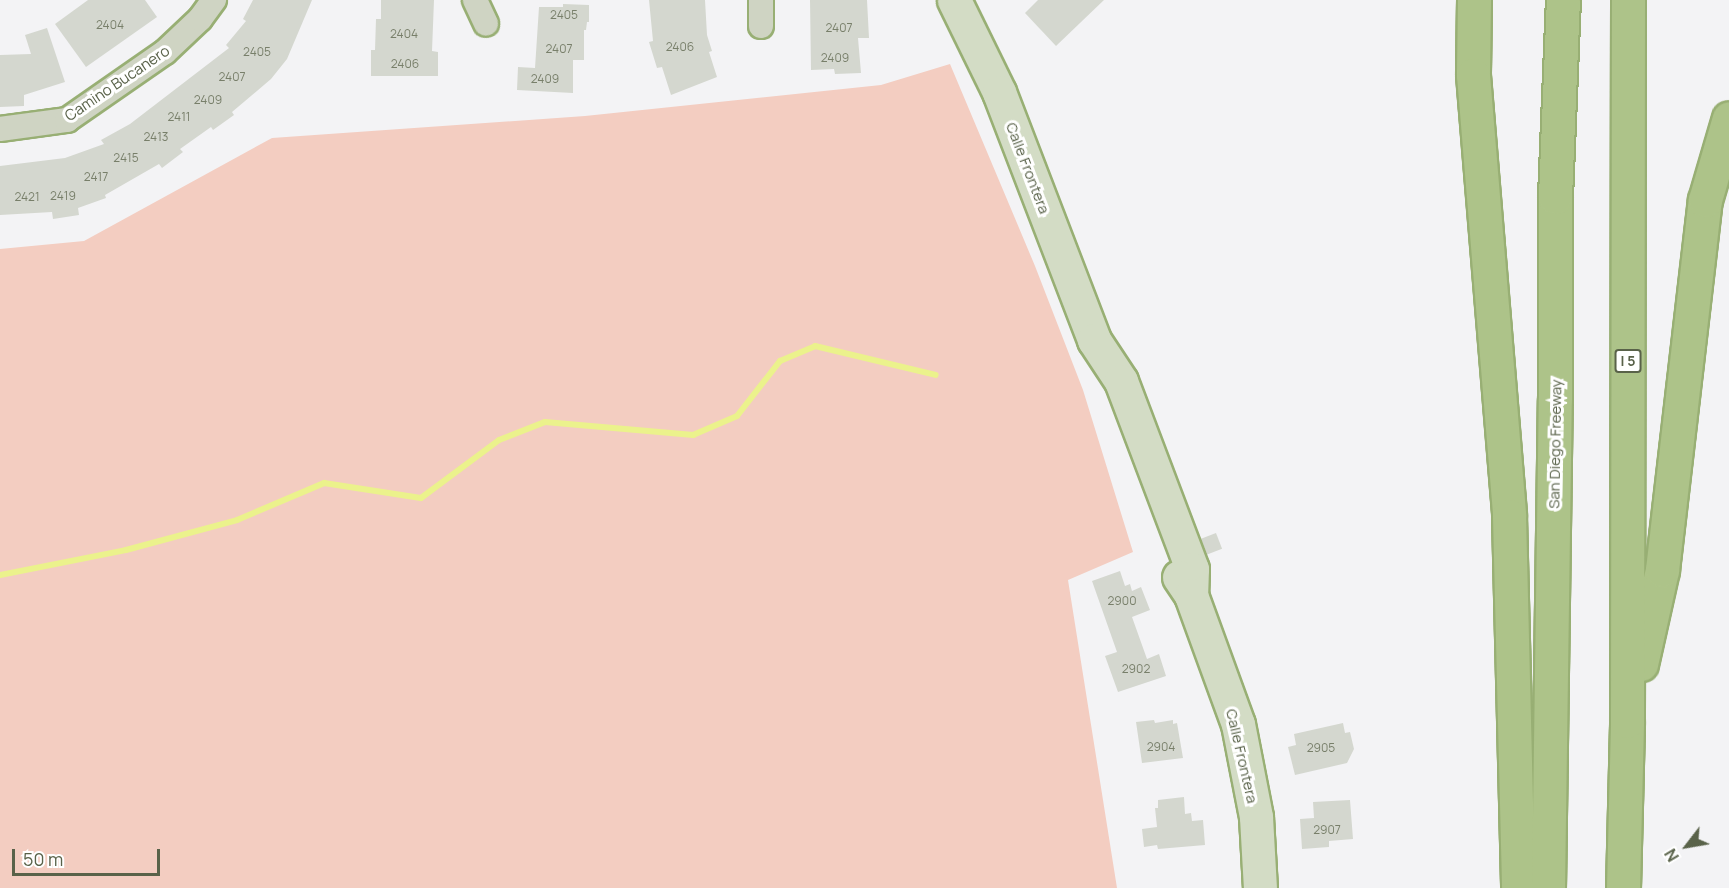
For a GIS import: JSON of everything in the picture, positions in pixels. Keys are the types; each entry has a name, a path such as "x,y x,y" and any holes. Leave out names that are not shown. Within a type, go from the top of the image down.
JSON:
{"highway":[{"path":"1474,0 1473,75 1509,516 1518,888"},
{"path":"1545,0 1555,197"},
{"name":"San Diego Freeway","path":"1548,888 1556,399 1555,197 1563,0"},
{"name":"I 5","path":"1623,888 1628,721 1628,0"},
{"path":"1628,721 1662,570 1705,200 1729,118"}],"street":[{"name":"Camino Bucanero","path":"0,129 67,120 165,52 200,19 214,0"},
{"path":"475,0 486,24"},
{"path":"761,0 761,26"},
{"name":"Calle Frontera","path":"954,0 999,92 1094,340 1121,381 1192,569 1191,595 1238,724 1256,817 1260,888"}],"shaded area":[{"path":"950,64 1035,266 1083,390 1133,552 1068,580 1117,888 0,888 0,249 84,241 272,138 585,116 881,85"}],"building":[{"path":"88,0 145,0 157,17 86,67 55,24"},
{"path":"253,0 312,0 287,59 271,79 232,112 234,115 213,130 211,127 180,149 183,152 162,168 159,164 105,195 106,198 78,208 79,215 53,219 52,212 0,215 0,166 65,158 104,144 101,140 130,124 229,48 226,45 246,21 243,19"},
{"path":"381,0 434,0 432,51 438,52 438,76 371,76 371,50 375,50 376,19 381,19"},
{"path":"649,0 705,0 707,35 712,51 709,52 717,77 671,95 662,67 657,68 649,42 653,41"},
{"path":"810,0 867,0 869,38 858,38 861,73 835,74 834,69 811,70"},
{"path":"1038,0 1104,0 1056,46 1025,13"},
{"path":"563,4 589,5 589,22 584,30 584,60 573,60 573,93 517,90 518,67 535,68 539,7 563,7"},
{"path":"47,28 65,82 24,95 24,106 0,107 0,55 31,54 25,35"},
{"path":"1216,533 1222,549 1207,555 1201,539"},
{"path":"1120,571 1125,586 1130,584 1132,591 1141,587 1150,610 1132,617 1147,659 1159,654 1166,676 1118,692 1105,656 1117,652 1092,581"},
{"path":"1154,720 1155,723 1173,720 1173,724 1177,723 1183,758 1142,763 1136,722"},
{"path":"1343,723 1345,733 1350,732 1354,749 1347,763 1295,775 1288,747 1296,745 1294,734"},
{"path":"1184,797 1185,814 1191,813 1192,821 1203,820 1205,845 1158,849 1157,845 1144,847 1142,829 1157,827 1155,808 1158,808 1158,800"},
{"path":"1350,800 1353,839 1329,841 1329,847 1302,849 1300,819 1314,818 1313,802"}],"waterway":[{"path":"0,575 126,550 237,520 324,483 421,498 499,440 545,422 693,435 737,416 780,361 815,346 936,375"}]}
